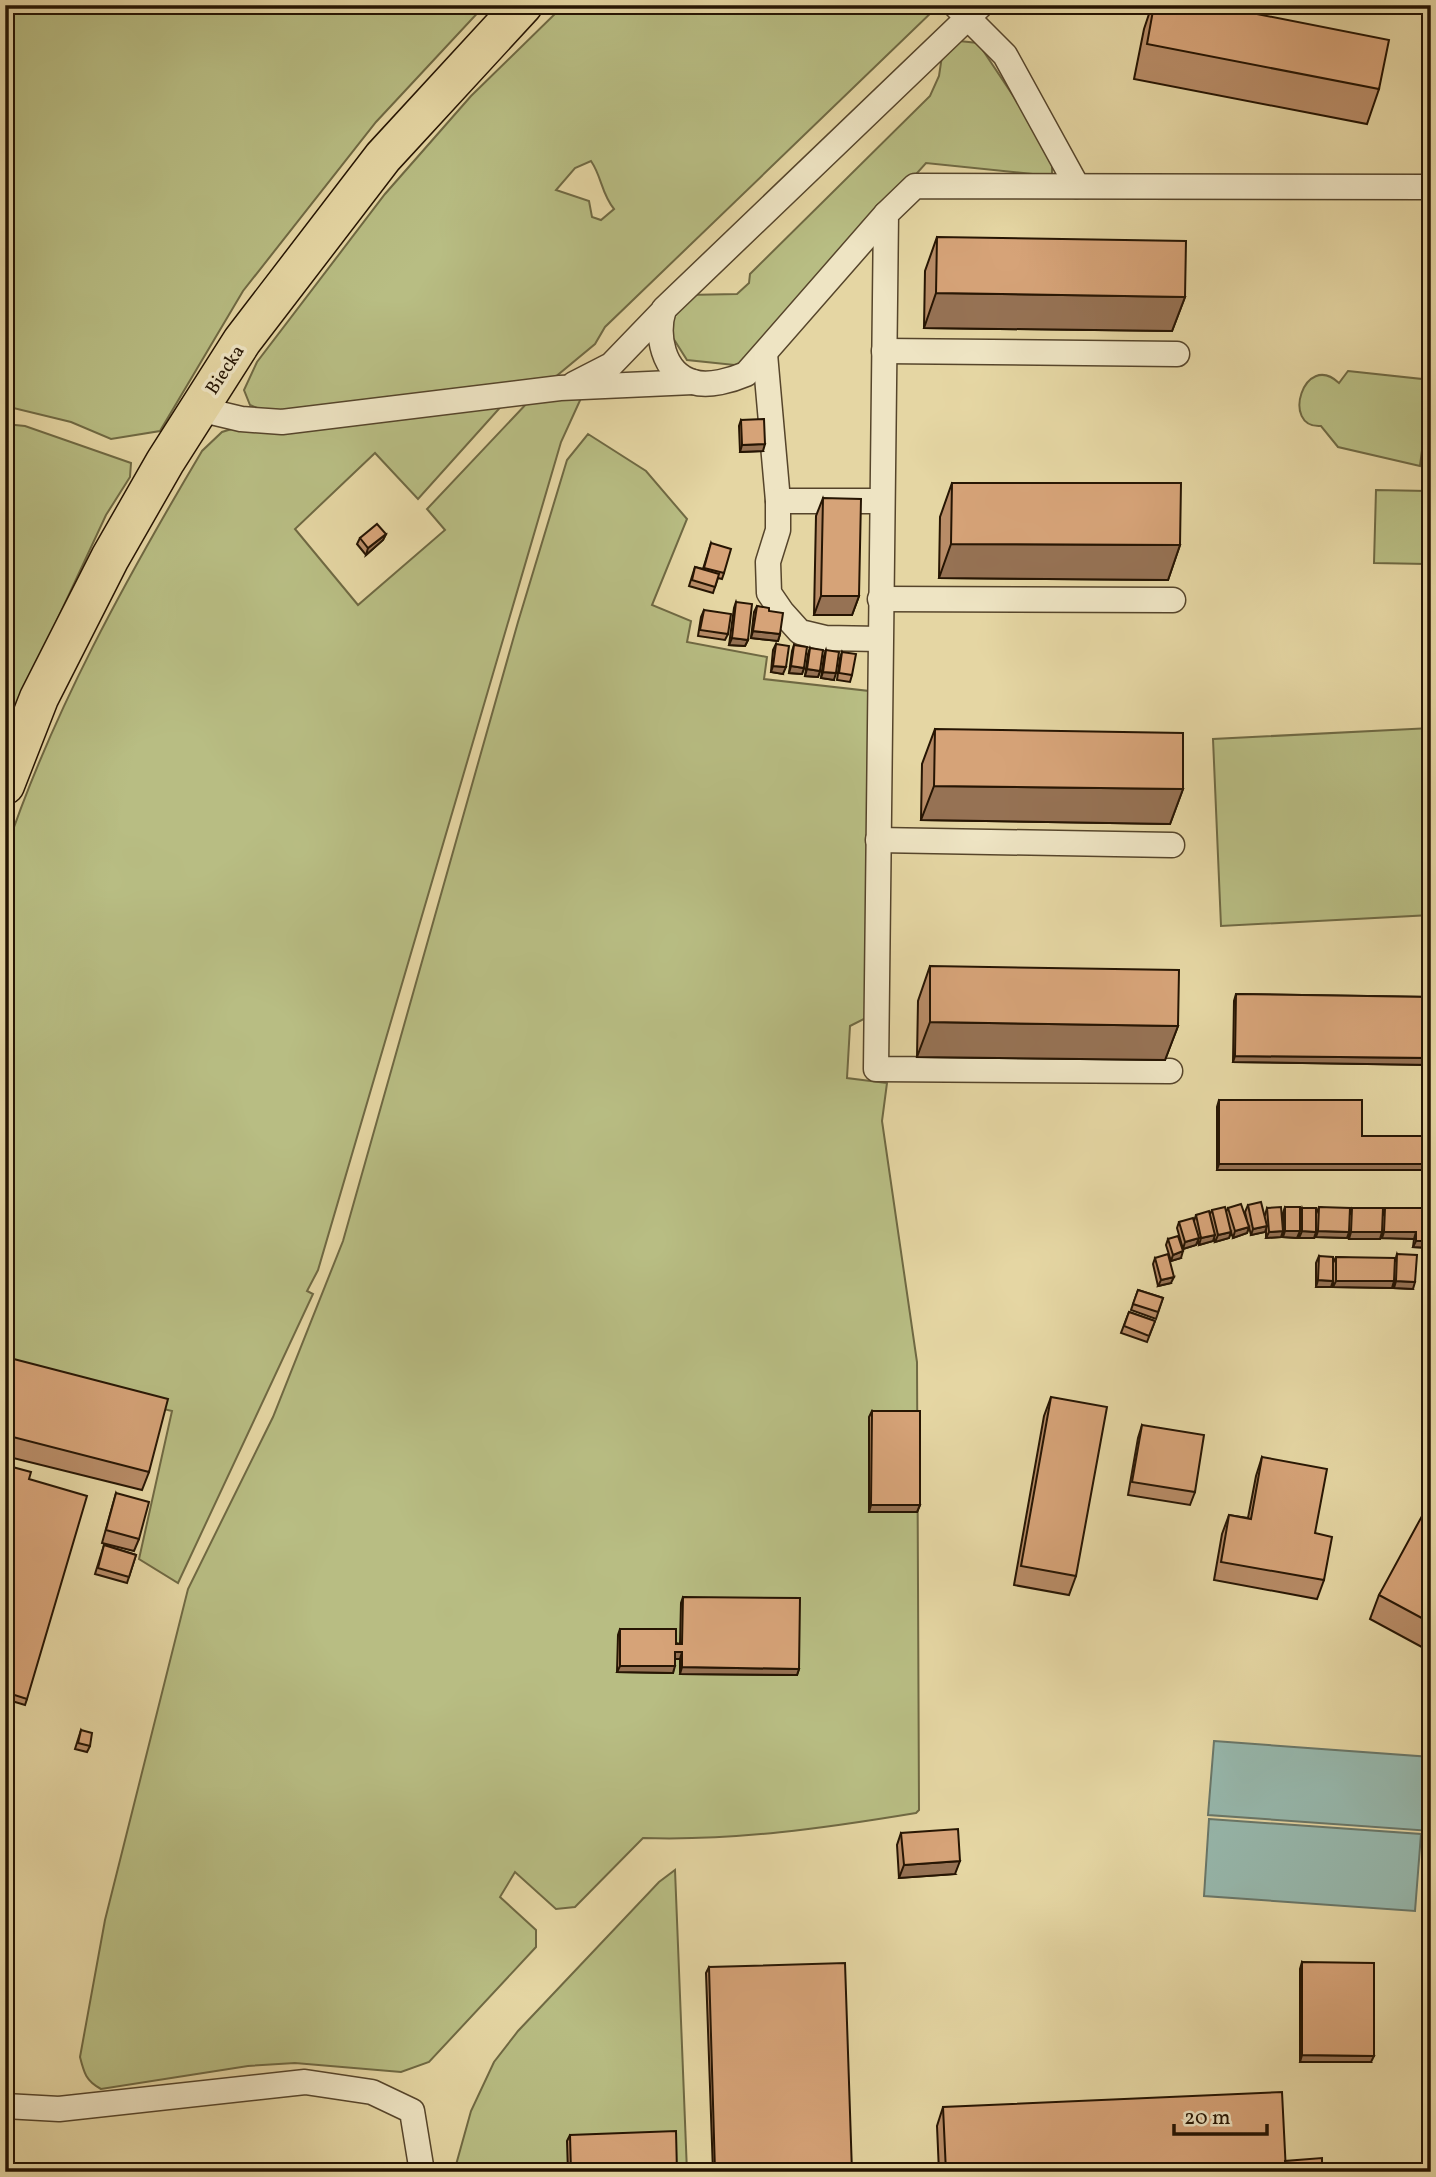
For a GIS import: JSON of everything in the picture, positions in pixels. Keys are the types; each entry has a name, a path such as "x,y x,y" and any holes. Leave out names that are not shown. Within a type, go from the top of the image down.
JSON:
{"main road":[{"name":"Biecka","path":"5,785 40,698 110,558 242,341 383,157 523,5"}],"street":[{"path":"560,388 578,383 611,365 664,309 968,9 1005,55 1077,186"},
{"path":"199,409 241,419 282,422 560,388 735,379 746,374 765,354 886,214 915,186 1431,187"},
{"path":"886,214 876,1069 1170,1071"},
{"path":"664,309 659,327 663,352 675,370 693,382"},
{"path":"884,351 1177,354"},
{"path":"765,354 778,501 778,530 768,562 769,593 800,632 825,638 880,639"},
{"path":"778,501 882,501"},
{"path":"880,599 1173,600"},
{"path":"878,840 1172,845"},
{"path":"5,2106 59,2109 305,2082 372,2092 412,2111 422,2172"}],"green space":[{"path":"5,5 485,5 376,122 243,291 160,431 111,439 71,422 5,406"},
{"path":"564,5 933,5 936,8 605,327 595,344 554,378 342,406 267,412 250,405 244,390 257,362 385,194 471,96","holes":["591,161 606,197 614,209 601,220 592,217 589,201 556,190 575,168"]},
{"path":"959,41 978,43 1052,154 1052,176 926,163 744,366 687,360 668,330 671,311 686,295 737,294 749,283 750,274 930,96 939,76 942,56"},
{"path":"1348,371 1431,380 1420,466 1338,447 1321,426 1309,424 1302,416 1299,405 1307,383 1316,376 1326,375 1339,383"},
{"path":"582,396 561,442 318,1270 307,1291 313,1294 178,1583 139,1559 172,1411 5,1371 5,853 45,749 93,647 202,451 222,432 238,427 506,401 418,499 375,453 295,529 358,605 445,530 427,509 529,401"},
{"path":"5,424 25,426 131,463 130,477 106,515 5,732"},
{"path":"588,434 646,471 687,519 652,605 691,621 687,642 767,657 764,679 869,691 866,1018 850,1026 847,1078 887,1083 882,1121 917,1362 919,1810 916,1813 882,1819 780,1832 643,1838 575,1907 556,1909 515,1872 500,1897 536,1930 536,1947 429,2062 401,2072 295,2063 248,2066 101,2089 86,2076 80,2057 105,1920 188,1589 273,1417 343,1241 518,622 567,460"},
{"path":"1376,490 1427,491 1426,564 1374,563"},
{"path":"1431,728 1431,915 1221,926 1213,739"},
{"path":"675,1870 687,2172 454,2172 471,2111 494,2062 518,2031 659,1882"}],"water":[{"path":"1214,1741 1431,1757 1431,1831 1208,1815"},
{"path":"1209,1819 1421,1834 1415,1911 1204,1896"}],"building":[{"path":"1154,5 1211,5 1389,40 1379,89 1147,44"},
{"path":"937,237 1186,241 1185,297 936,293"},
{"path":"764,419 765,444 742,445 741,420"},
{"path":"952,483 1181,483 1180,545 951,544"},
{"path":"823,498 861,499 859,596 821,596"},
{"path":"377,524 386,534 368,548 360,538"},
{"path":"711,543 731,549 724,573 704,568"},
{"path":"695,567 719,574 715,587 692,580"},
{"path":"736,602 752,604 748,640 732,638"},
{"path":"757,606 783,613 780,634 753,631"},
{"path":"704,610 731,614 728,634 700,630"},
{"path":"776,644 789,646 786,667 773,666"},
{"path":"794,645 807,647 804,668 791,666"},
{"path":"810,648 823,650 820,671 807,669"},
{"path":"826,650 839,652 836,673 823,672"},
{"path":"842,652 856,654 852,675 839,673"},
{"path":"935,729 1183,733 1183,789 934,786"},
{"path":"930,966 1179,970 1178,1026 930,1022"},
{"path":"1236,994 1431,997 1431,1058 1235,1056"},
{"path":"1219,1100 1362,1100 1362,1136 1431,1136 1431,1164 1219,1164"},
{"path":"1261,1202 1267,1226 1253,1229 1248,1205"},
{"path":"1241,1204 1249,1227 1235,1231 1228,1208"},
{"path":"1225,1207 1231,1232 1218,1235 1212,1210"},
{"path":"1281,1207 1283,1231 1269,1232 1267,1208"},
{"path":"1285,1207 1300,1207 1300,1231 1285,1231"},
{"path":"1319,1207 1350,1208 1349,1232 1318,1231"},
{"path":"1302,1208 1316,1208 1316,1232 1302,1231"},
{"path":"1352,1208 1383,1208 1382,1232 1351,1232"},
{"path":"1385,1208 1431,1208 1431,1241 1416,1241 1416,1232 1384,1232"},
{"path":"1209,1211 1215,1235 1201,1238 1196,1215"},
{"path":"1193,1218 1199,1238 1185,1242 1179,1222"},
{"path":"1178,1236 1183,1251 1173,1255 1168,1239"},
{"path":"1168,1254 1174,1277 1161,1280 1155,1258"},
{"path":"1397,1254 1417,1255 1415,1282 1396,1281"},
{"path":"1319,1256 1333,1257 1333,1281 1318,1280"},
{"path":"1336,1257 1395,1258 1394,1281 1336,1281"},
{"path":"1138,1290 1163,1298 1158,1312 1133,1304"},
{"path":"1129,1312 1155,1321 1149,1336 1124,1326"},
{"path":"6,1357 168,1399 149,1472 5,1435"},
{"path":"1051,1397 1107,1407 1076,1576 1021,1566"},
{"path":"872,1411 920,1411 920,1505 871,1505"},
{"path":"1142,1425 1204,1435 1195,1492 1132,1482"},
{"path":"1262,1457 1327,1469 1315,1533 1332,1537 1324,1580 1221,1562 1229,1515 1251,1519"},
{"path":"5,1465 31,1472 29,1479 87,1496 27,1699 5,1692"},
{"path":"116,1493 149,1502 139,1539 106,1530"},
{"path":"1422,1516 1431,1521 1431,1623 1379,1595"},
{"path":"104,1545 136,1555 129,1577 98,1568"},
{"path":"683,1597 800,1598 799,1669 682,1667 682,1652 675,1652 675,1666 620,1666 620,1629 676,1629 676,1644 682,1644"},
{"path":"81,1730 92,1733 90,1746 78,1743"},
{"path":"958,1829 960,1861 904,1865 901,1833"},
{"path":"1302,1962 1374,1963 1374,2056 1302,2055"},
{"path":"845,1963 852,2172 715,2172 709,1967"},
{"path":"1282,2092 1286,2172 946,2172 943,2107"},
{"path":"676,2131 677,2172 571,2172 570,2135"},
{"path":"1322,2158 1322,2172 1286,2172 1285,2161"}]}
